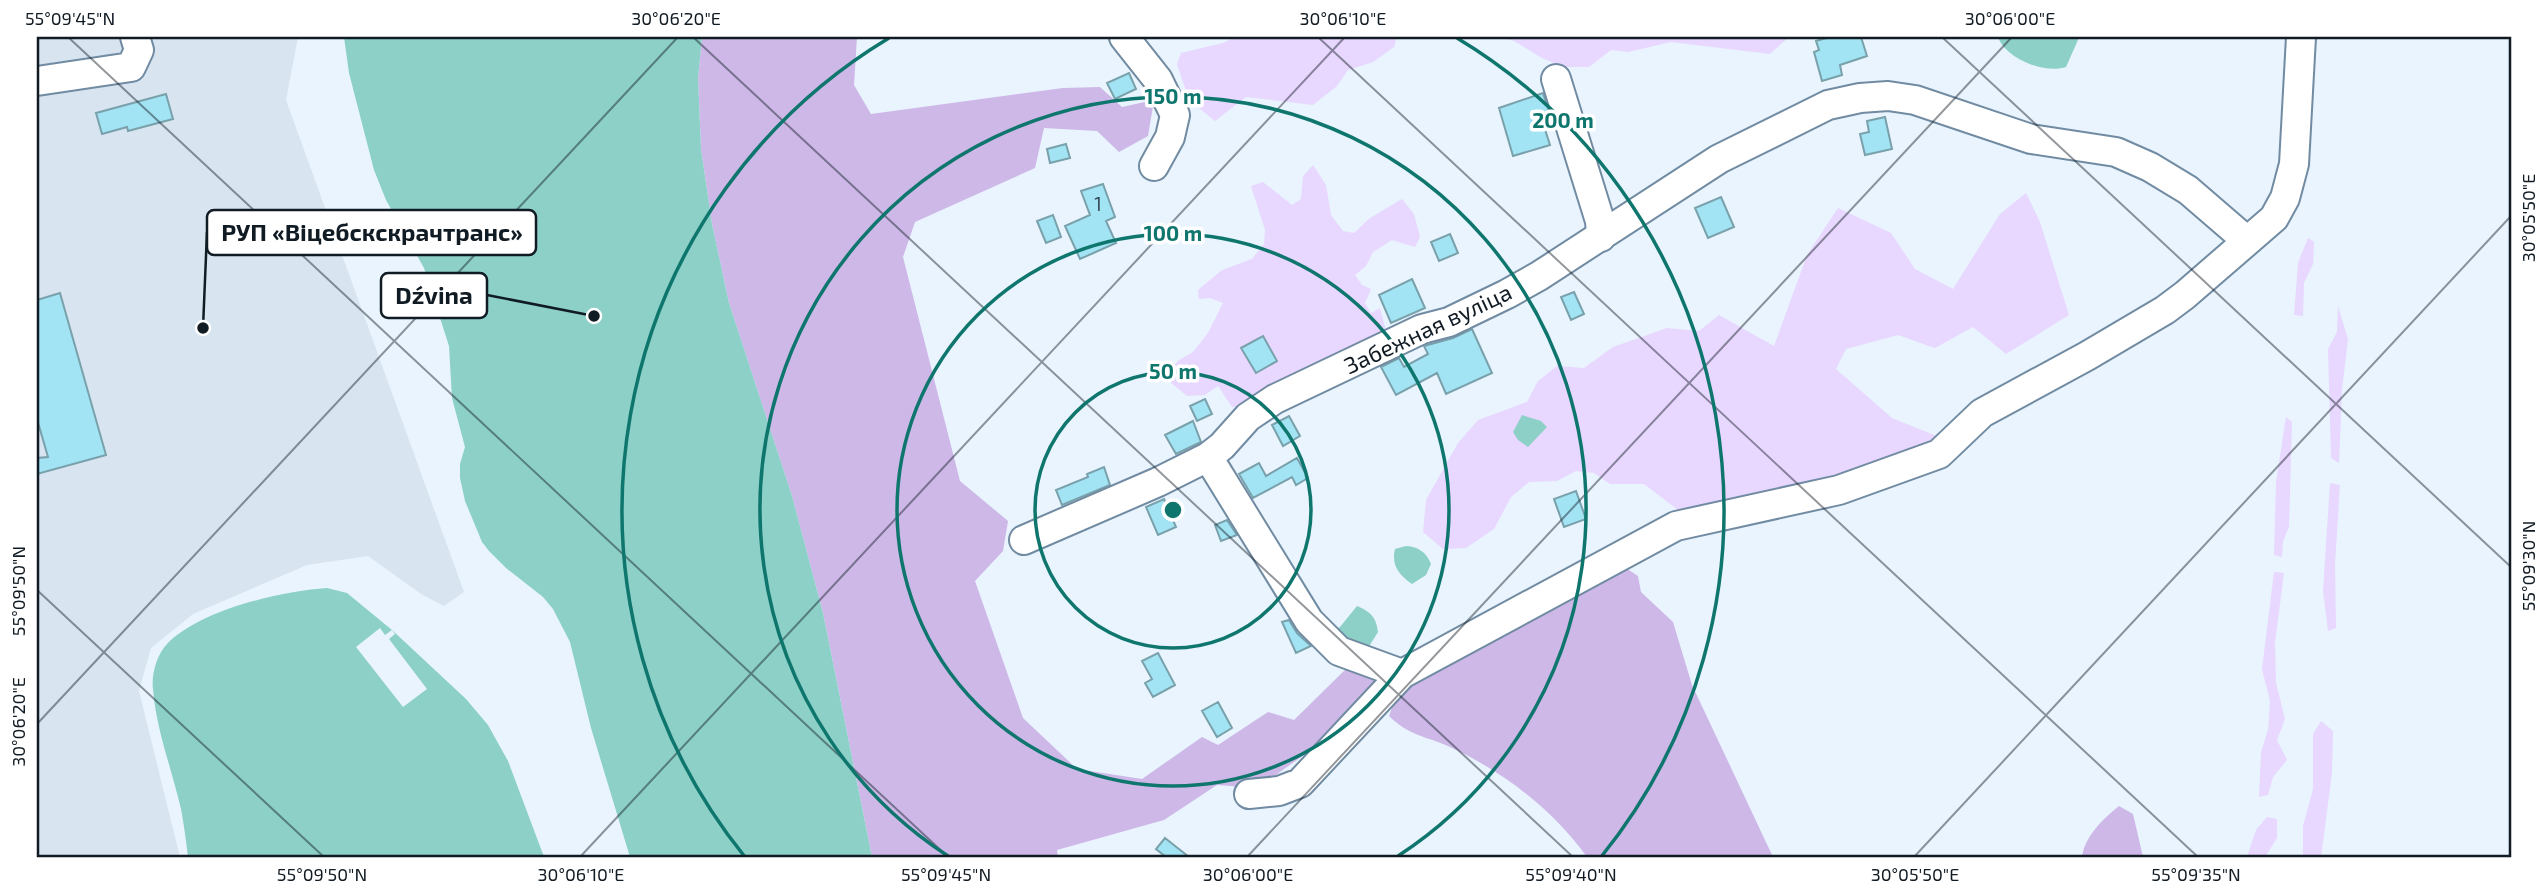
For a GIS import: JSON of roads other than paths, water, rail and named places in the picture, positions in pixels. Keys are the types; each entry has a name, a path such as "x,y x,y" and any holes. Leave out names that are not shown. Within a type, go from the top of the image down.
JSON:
{"street":[{"path":"37,81 131,67 139,50 135,37"},
{"path":"1124,37 1158,80 1175,115 1170,137 1154,166"},
{"path":"1249,794 1279,791 1300,783 1402,674 1676,526 1839,490 1939,454 1982,413 2165,310 2274,218 2285,198 2294,164 2301,37"},
{"path":"1556,79 1600,221 1601,237"},
{"name":"Забежная вуліца","path":"1024,540 1158,482 1208,457 1222,446 1248,417 1275,399 1422,329 1449,322 1507,294 1601,237 1719,159 1828,105 1860,98 1888,96 1915,100 2031,139 2116,152 2150,167 2188,190 2246,240"},
{"path":"1208,457 1309,621 1339,651 1402,674"}],"place":[{"name":"Dźvina","path":"594,316"},
{"name":"РУП «Віцебскскрачтранс»","path":"203,328"}]}
